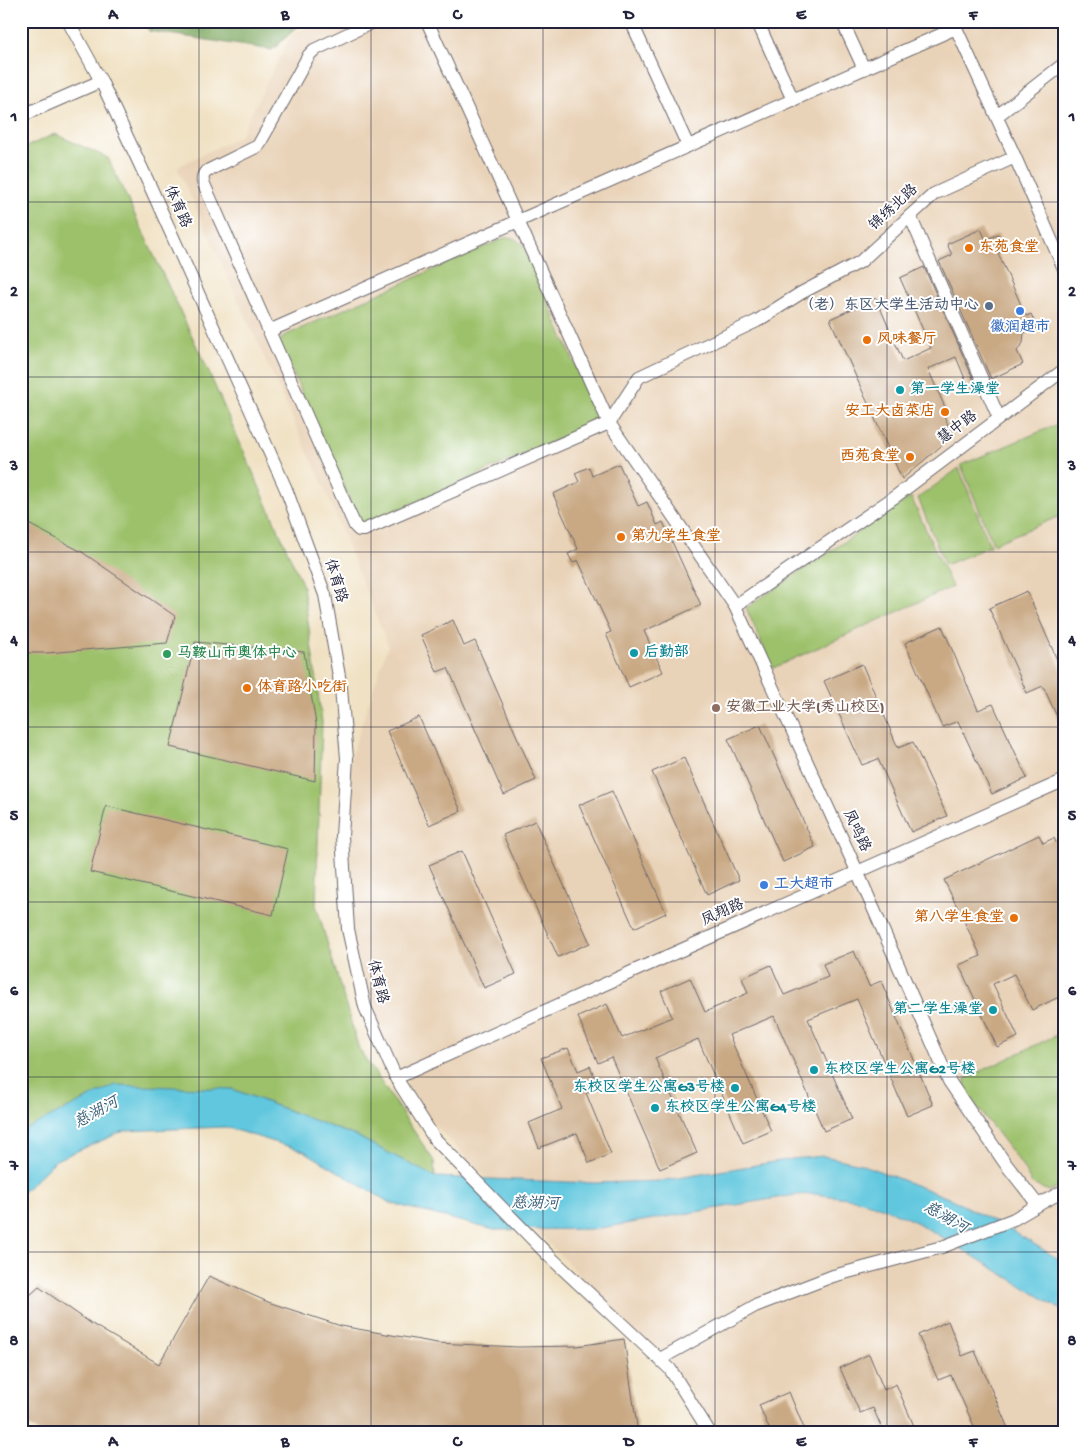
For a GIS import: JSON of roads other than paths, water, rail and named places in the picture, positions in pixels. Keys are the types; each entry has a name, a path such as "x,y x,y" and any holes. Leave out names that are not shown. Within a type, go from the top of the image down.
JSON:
{"street":[{"name":"体育路","path":"68,21 101,81 150,186 286,489 325,595 341,688 347,758 342,836 348,929 365,1007 396,1078 434,1138 548,1255 670,1369 710,1433"},
{"path":"375,21 314,50 258,146 209,170 203,176 203,182 355,526 359,530 364,530 609,423"},
{"name":"凤鸣路","path":"427,21 609,423 735,606 857,871 949,1081 1006,1163 1038,1205"},
{"path":"631,21 688,146"},
{"path":"757,21 793,100"},
{"path":"842,21 864,69"},
{"path":"270,331 864,69 954,24 997,116 1065,271"},
{"path":"997,116 1065,63"},
{"path":"21,116 101,81"},
{"name":"锦绣北路","path":"609,423 639,377 757,321 801,293 860,262 934,194 1015,157"},
{"path":"910,216 999,418"},
{"name":"慧中路","path":"735,606 896,496 1065,369"},
{"name":"凤翔路","path":"396,1078 857,871 1065,780"},
{"path":"660,1359 755,1306 833,1276 942,1247 1014,1219 1065,1190"}],"water":[{"name":"慈湖河","path":"115,1085 232,1089 358,1137 435,1177 595,1183 660,1181 792,1159 824,1156 861,1164 951,1199 1014,1232 1065,1263 1065,1312 916,1222 876,1205 855,1199 815,1194 795,1195 595,1229 494,1230 390,1203 304,1151 225,1127 124,1131 56,1160 21,1194 21,1134 26,1129"}],"place":[{"name":"东苑食堂","path":"969,248"},
{"name":"（老）东区大学生活动中心","path":"989,306"},
{"name":"徽润超市","path":"1020,311"},
{"name":"风味餐厅","path":"867,340"},
{"name":"第一学生澡堂","path":"900,390"},
{"name":"安工大卤菜店","path":"945,412"},
{"name":"西苑食堂","path":"910,457"},
{"name":"第九学生食堂","path":"621,537"},
{"name":"后勤部","path":"634,653"},
{"name":"马鞍山市奥体中心","path":"167,654"},
{"name":"体育路小吃街","path":"247,688"},
{"name":"安徽工业大学(秀山校区)","path":"716,708"},
{"name":"工大超市","path":"764,885"},
{"name":"第八学生食堂","path":"1014,918"},
{"name":"第二学生澡堂","path":"993,1010"},
{"name":"东校区学生公寓G2号楼","path":"814,1070"},
{"name":"东校区学生公寓G3号楼","path":"735,1088"},
{"name":"东校区学生公寓G4号楼","path":"655,1108"}]}
